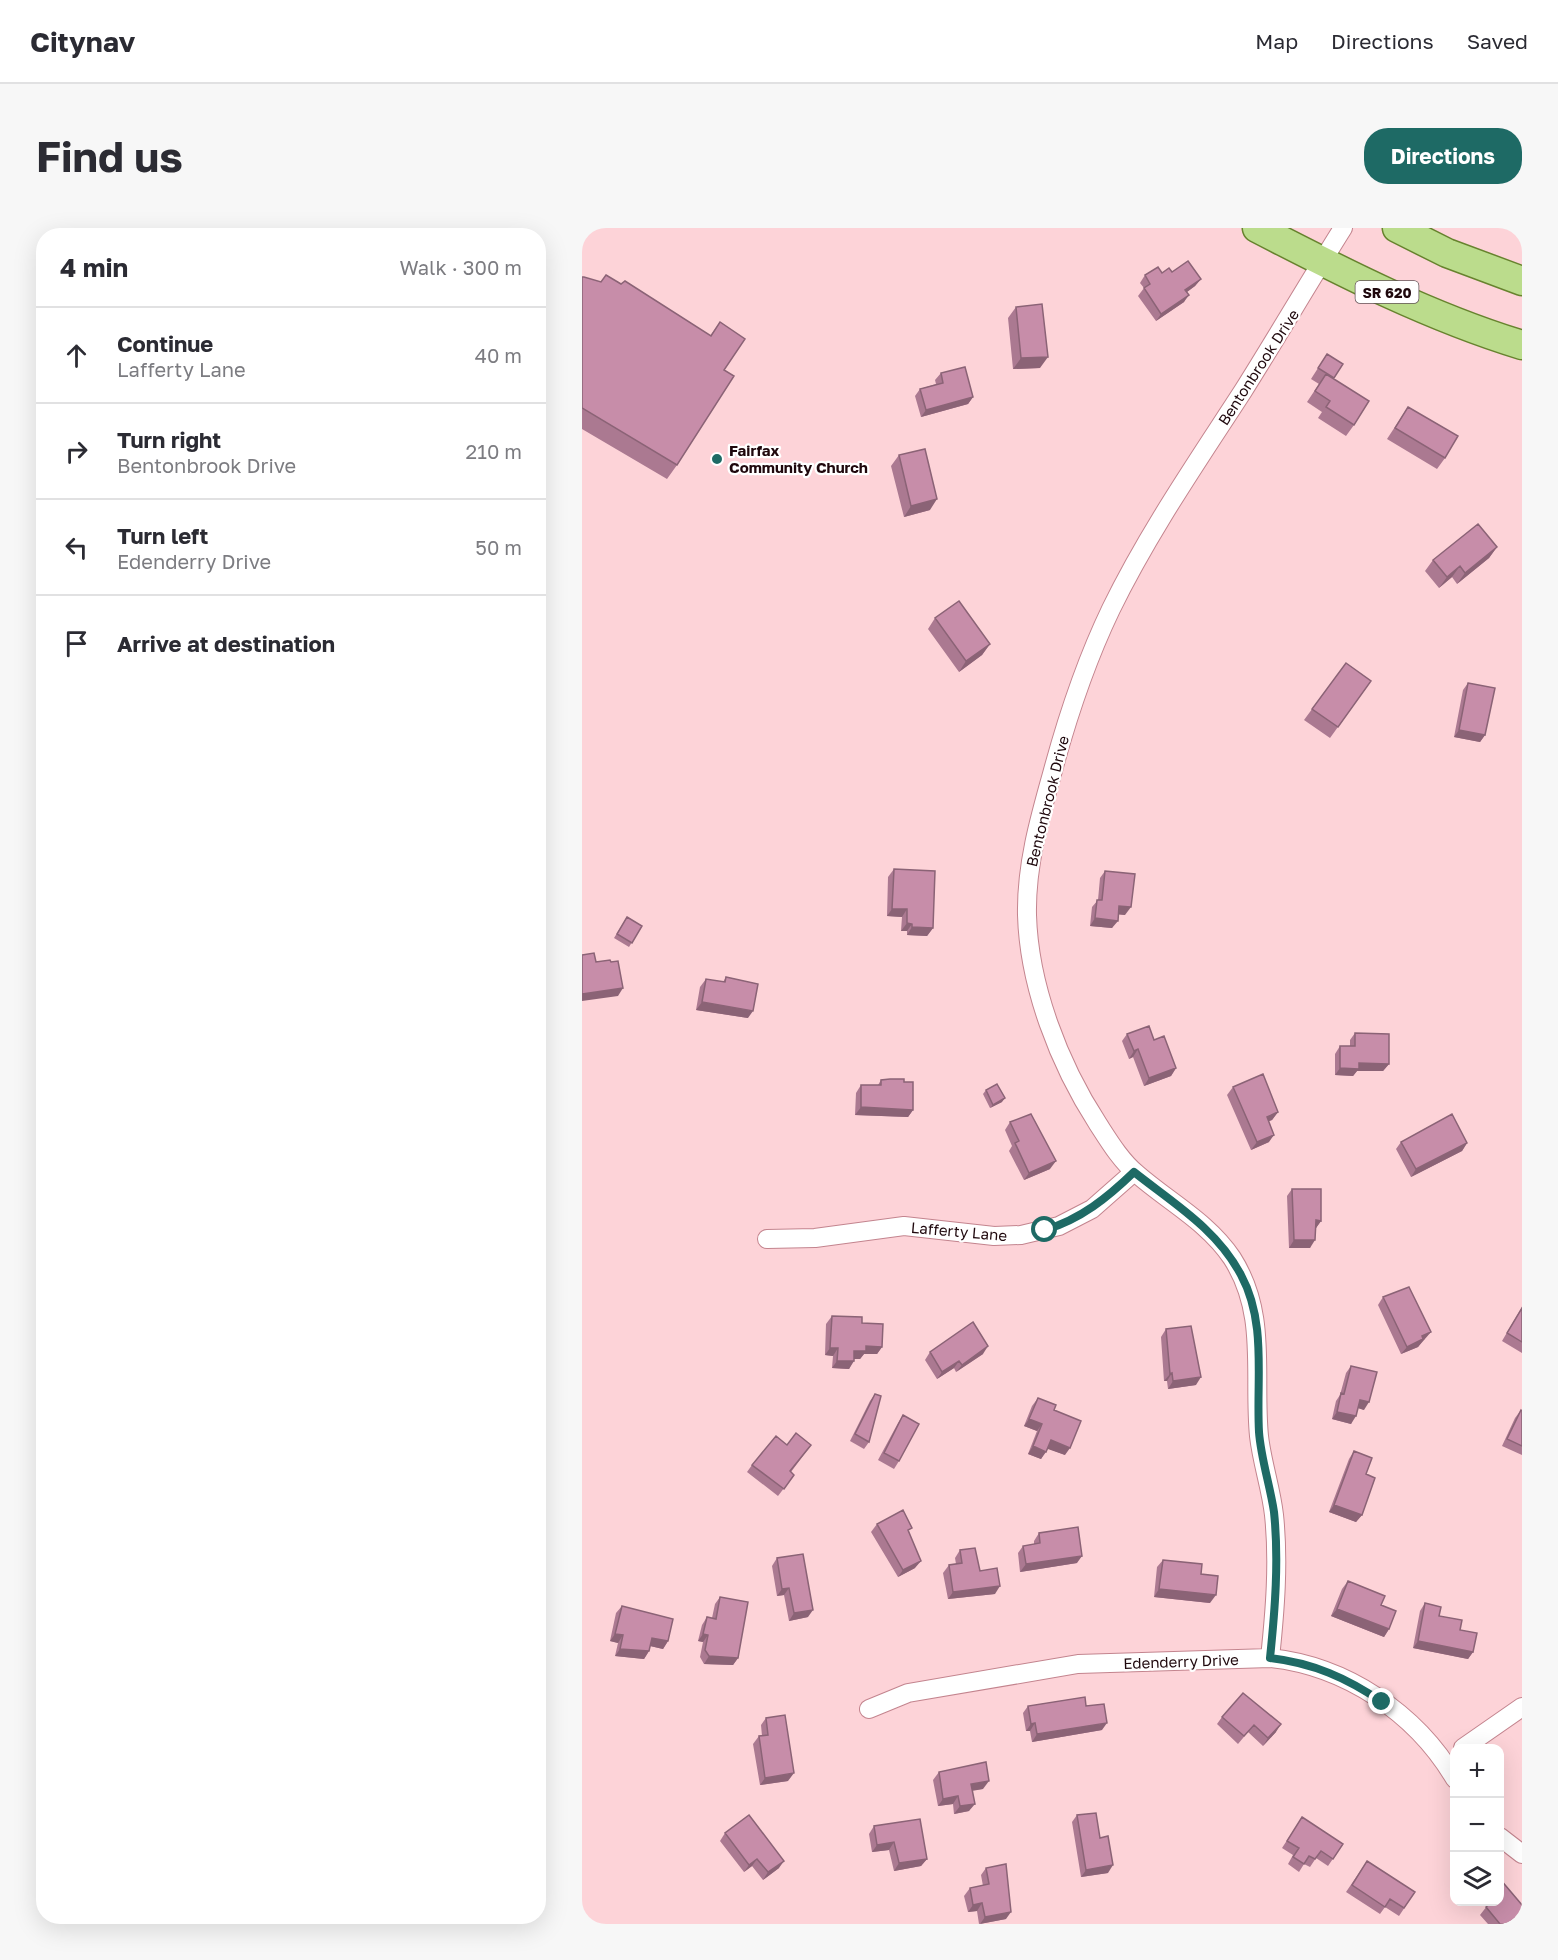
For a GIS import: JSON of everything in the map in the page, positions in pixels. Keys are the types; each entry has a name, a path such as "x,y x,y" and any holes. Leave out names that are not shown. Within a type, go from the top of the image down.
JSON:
{"main road":[{"name":"SR 620","path":"1257,228 1322,262 1440,315 1522,345"},
{"path":"1396,228 1447,253 1522,281"}],"street":[{"name":"Bentonbrook Drive","path":"1270,1658 1277,1546 1273,1509 1259,1435 1258,1332 1251,1299 1232,1259 1210,1232 1134,1172 1117,1152 1080,1092 1044,1007 1030,947 1027,916 1030,861 1066,723 1111,610 1159,521 1303,297 1343,228"},
{"name":"Lafferty Lane","path":"767,1239 815,1238 904,1226 994,1236 1021,1235 1059,1226 1078,1217 1112,1194 1134,1172"},
{"name":"Edenderry Drive","path":"869,1709 908,1693 1078,1664 1270,1658 1293,1660 1355,1683 1405,1720 1449,1758"},
{"path":"1470,1744 1522,1707"},
{"path":"1504,1840 1522,1854"}],"building":[{"path":"1188,261 1201,279 1185,290 1189,295 1161,314 1144,288 1150,284 1145,275 1158,267 1162,273 1169,268 1172,272"},
{"path":"606,275 621,284 625,281 711,336 720,322 745,339 724,370 734,376 677,465 582,408 582,277 601,282"},
{"path":"1042,304 1048,357 1021,358 1016,307"},
{"path":"1327,354 1343,364 1334,378 1318,368"},
{"path":"965,367 973,397 926,410 920,389 943,383 941,373"},
{"path":"1326,374 1369,401 1354,425 1326,407 1330,401 1315,391"},
{"path":"1408,407 1458,436 1445,458 1395,428"},
{"path":"925,449 937,499 911,506 899,455"},
{"path":"1478,524 1497,547 1465,573 1460,566 1447,577 1433,560"},
{"path":"959,601 990,644 966,661 935,618"},
{"path":"1346,663 1371,681 1338,727 1312,709"},
{"path":"1468,683 1495,688 1485,735 1459,730"},
{"path":"894,869 935,871 933,928 912,927 912,924 907,923 907,909 892,909"},
{"path":"1105,871 1135,874 1131,907 1119,906 1118,921 1095,918 1097,900 1102,900"},
{"path":"627,917 642,926 632,943 617,934"},
{"path":"594,953 596,962 618,961 623,988 582,994 582,955"},
{"path":"726,977 758,984 753,1011 702,1002 706,979 725,982"},
{"path":"1149,1026 1154,1040 1164,1036 1176,1068 1149,1078 1138,1049 1134,1051 1127,1034"},
{"path":"1355,1033 1389,1034 1389,1064 1359,1063 1359,1069 1340,1068 1340,1046 1355,1046"},
{"path":"1263,1074 1278,1112 1267,1117 1274,1135 1257,1142 1233,1087"},
{"path":"904,1079 904,1082 913,1082 913,1110 861,1107 861,1085 881,1085 881,1080"},
{"path":"997,1084 1005,1098 993,1105 986,1090"},
{"path":"1031,1114 1056,1161 1029,1173 1015,1143 1019,1141 1010,1122"},
{"path":"1452,1114 1467,1143 1416,1169 1401,1142"},
{"path":"1292,1189 1321,1189 1321,1221 1316,1220 1315,1240 1294,1240"},
{"path":"1409,1287 1431,1332 1407,1347 1383,1297"},
{"path":"1522,1308 1522,1342 1507,1333"},
{"path":"832,1316 862,1317 862,1323 883,1324 882,1347 866,1346 866,1351 854,1351 854,1361 837,1361 838,1348 830,1348"},
{"path":"973,1322 988,1346 962,1365 959,1361 942,1372 930,1352"},
{"path":"1191,1326 1201,1377 1173,1381 1172,1373 1170,1374 1166,1329"},
{"path":"1351,1366 1377,1372 1369,1402 1360,1400 1356,1416 1337,1412"},
{"path":"875,1394 881,1396 869,1442 855,1434"},
{"path":"1038,1398 1056,1405 1054,1410 1081,1421 1070,1448 1051,1440 1046,1452 1033,1446 1042,1424 1029,1419"},
{"path":"1522,1411 1522,1446 1507,1439"},
{"path":"903,1415 919,1424 899,1461 884,1453"},
{"path":"796,1433 811,1445 790,1471 794,1475 784,1489 752,1465 776,1436 787,1445"},
{"path":"1354,1451 1372,1458 1366,1474 1375,1478 1362,1515 1334,1505"},
{"path":"903,1510 912,1528 908,1530 921,1561 903,1570 877,1524"},
{"path":"1078,1527 1082,1556 1026,1564 1023,1546 1040,1543 1039,1533"},
{"path":"975,1548 980,1571 997,1568 1000,1586 953,1592 949,1565 962,1563 960,1550"},
{"path":"803,1554 813,1610 794,1613 789,1588 782,1589 777,1558"},
{"path":"1163,1560 1202,1564 1201,1574 1218,1576 1216,1595 1159,1589"},
{"path":"1348,1581 1385,1596 1381,1605 1396,1611 1389,1629 1337,1609"},
{"path":"720,1597 748,1602 738,1658 709,1656 705,1650 708,1635 703,1634 707,1617 716,1619"},
{"path":"1425,1603 1441,1607 1439,1616 1462,1620 1460,1630 1477,1633 1473,1652 1418,1641"},
{"path":"622,1606 673,1619 668,1641 652,1638 649,1651 620,1649 623,1635 615,1634"},
{"path":"1243,1693 1281,1724 1268,1738 1254,1725 1244,1736 1222,1717"},
{"path":"1085,1697 1086,1706 1104,1704 1107,1723 1037,1734 1035,1723 1031,1724 1028,1706"},
{"path":"785,1715 794,1773 765,1778 759,1736 768,1735 766,1718"},
{"path":"986,1762 989,1781 971,1784 975,1804 960,1806 958,1796 943,1799 939,1772"},
{"path":"1096,1813 1100,1838 1108,1836 1113,1865 1086,1870 1077,1815"},
{"path":"749,1815 784,1861 768,1872 757,1859 749,1865 725,1833"},
{"path":"1302,1817 1343,1844 1333,1859 1321,1851 1315,1859 1309,1856 1304,1864 1293,1857 1299,1848 1287,1841"},
{"path":"920,1819 927,1859 899,1863 894,1842 877,1845 874,1826"},
{"path":"1367,1861 1415,1892 1404,1908 1390,1899 1385,1907 1352,1885"},
{"path":"1006,1864 1011,1912 985,1917 982,1903 973,1905 970,1888 989,1884 986,1868"},
{"path":"1504,1884 1522,1905 1522,1924 1500,1924 1486,1907 1504,1906"}],"place":[{"name":"Fairfax Community Church","path":"717,459"}],"route":[{"path":"1045,1230 1071,1221 1092,1209 1112,1194 1134,1172 1210,1232 1224,1247 1242,1277 1251,1299 1258,1332 1259,1435 1273,1509 1277,1546 1270,1658 1293,1660 1339,1675 1382,1702"}]}
